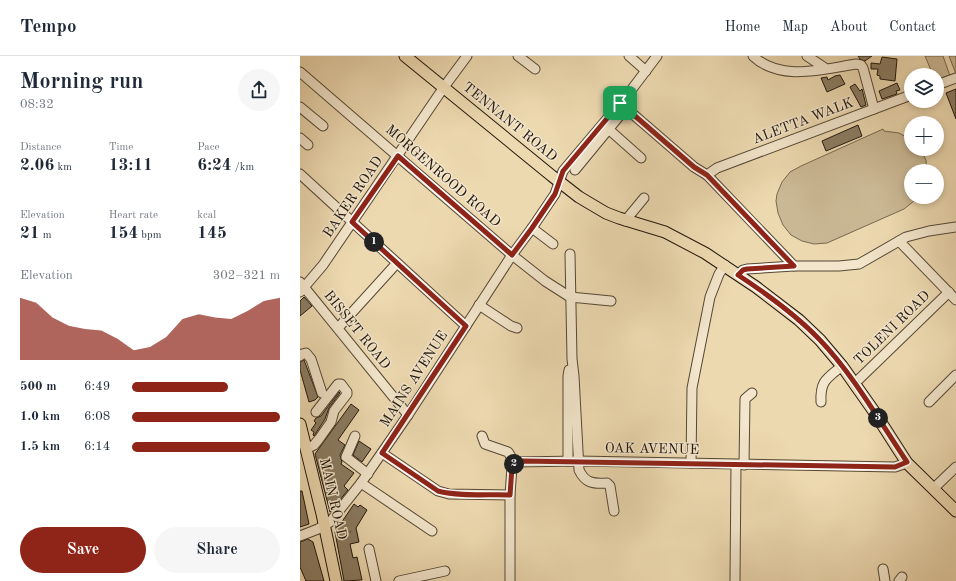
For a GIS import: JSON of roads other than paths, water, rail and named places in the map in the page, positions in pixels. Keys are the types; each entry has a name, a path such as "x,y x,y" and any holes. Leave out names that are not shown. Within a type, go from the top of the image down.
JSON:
{"main road":[{"name":"TENNANT ROAD","path":"405,56 579,197 606,213 673,236 705,253 725,265 799,320 820,340 842,366 907,462 956,511"},
{"name":"MAIN ROAD","path":"300,424 304,452 324,525 336,581"}],"street":[{"name":"BAKER ROAD","path":"301,287 323,265 444,87 467,56"},
{"path":"518,56 535,69"},
{"path":"629,56 646,70"},
{"path":"575,170 584,152 623,106 646,70 657,56"},
{"path":"753,56 762,63 776,70 802,71 856,64 861,65 870,110"},
{"path":"807,56 825,68"},
{"name":"MORGENROOD ROAD","path":"300,72 512,255 545,281 570,297"},
{"path":"944,82 956,78"},
{"name":"ALETTA WALK","path":"707,175 717,168 904,98"},
{"path":"623,106 694,167 707,175 794,266"},
{"path":"300,107 323,126"},
{"path":"605,126 641,158"},
{"path":"300,138 308,145"},
{"name":"MAINS AVENUE","path":"300,536 324,525 336,516 368,474 512,255 555,194 563,171 584,152"},
{"path":"300,174 466,326"},
{"path":"626,221 644,198"},
{"path":"738,275 743,270 747,269 859,264 899,241 928,231 956,227"},
{"path":"532,228 552,244"},
{"path":"899,241 956,300"},
{"path":"570,254 572,359 579,470 587,481 607,483 610,486 614,510"},
{"path":"338,328 397,263"},
{"path":"691,463 692,388 710,297 719,274 725,265"},
{"name":"BISSET ROAD","path":"301,287 338,328 408,415"},
{"name":"TOLENI ROAD","path":"854,384 949,292"},
{"path":"570,297 611,302"},
{"path":"480,305 511,326 517,328"},
{"path":"300,356 306,353 311,359 322,393"},
{"path":"568,461 568,376 572,359"},
{"path":"821,402 820,391 824,382 842,366"},
{"path":"929,402 956,376"},
{"path":"304,452 319,439 331,422 334,411 347,394 341,384 338,384 316,412"},
{"path":"735,581 740,465 745,399 752,393"},
{"path":"355,436 346,457 368,474"},
{"path":"482,436 485,444 508,452 515,463 512,470 510,495 510,581"},
{"path":"382,453 438,491 449,494 510,495"},
{"name":"OAK AVENUE","path":"515,463 522,461 578,461 895,467 907,462"},
{"path":"933,489 956,468"},
{"path":"361,483 432,531"},
{"path":"369,549 376,581"},
{"path":"884,569 885,581"},
{"path":"399,581 415,579 445,571"}]}
